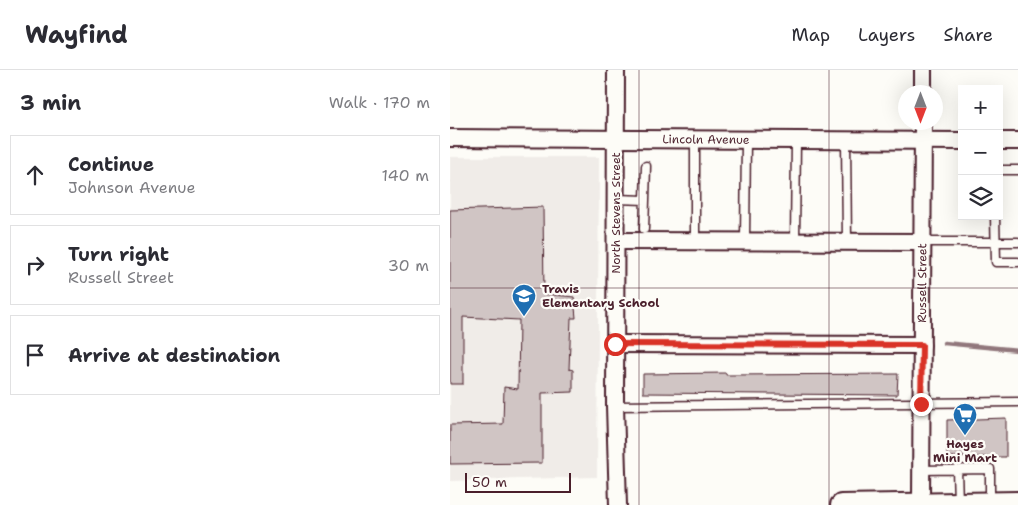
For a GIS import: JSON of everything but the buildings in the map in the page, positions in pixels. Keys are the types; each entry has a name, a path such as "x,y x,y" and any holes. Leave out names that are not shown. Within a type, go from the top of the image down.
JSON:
{"street":[{"name":"North Stevens Street","path":"616,70 615,406 618,505"},
{"path":"923,70 923,85"},
{"name":"Russell Street","path":"921,503 923,130"},
{"name":"Lincoln Avenue","path":"450,138 958,141"},
{"path":"1003,141 1018,141"},
{"path":"616,241 923,242"},
{"path":"615,344 922,345"},
{"path":"841,505 1018,502"}],"lane":[{"path":"694,241 695,139"},
{"path":"745,241 746,139"},
{"path":"794,242 796,139"},
{"path":"846,140 847,242"},
{"path":"644,229 646,166"},
{"path":"1003,170 1018,170"},
{"path":"616,199 645,200"},
{"path":"995,220 996,262 1018,262"},
{"path":"923,242 1018,242"},
{"path":"615,406 1018,402"},
{"path":"921,470 990,469 990,502"},
{"path":"957,470 958,504"}],"shaded area":[{"name":"Travis Elementary School","path":"450,157 599,157 597,477 450,481"}],"waterway":[{"path":"944,343 1018,350"}],"place":[{"name":"Travis Elementary School","path":"524,317"},
{"name":"Hayes Mini Mart","path":"965,436"}],"route":[{"path":"615,344 922,345 921,404"}]}
